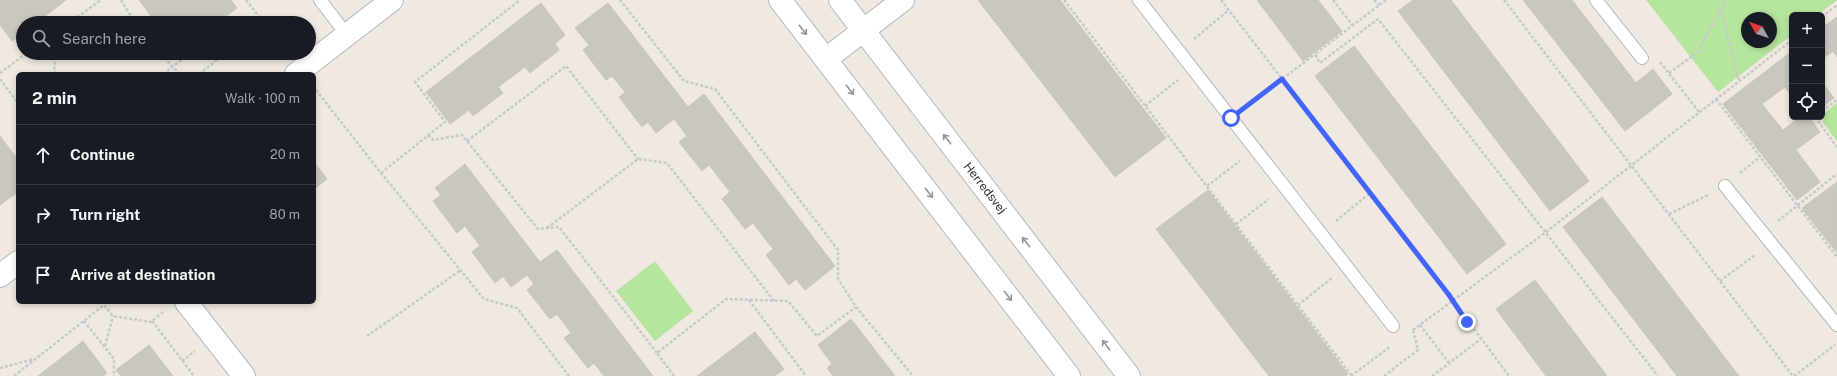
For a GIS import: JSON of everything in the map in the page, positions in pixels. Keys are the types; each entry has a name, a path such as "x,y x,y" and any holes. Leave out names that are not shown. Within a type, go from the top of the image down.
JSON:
{"street":[{"path":"316,59 392,0"},
{"path":"780,0 1069,376"},
{"name":"Herredsvej","path":"840,0 1129,376"},
{"path":"826,59 903,0"},
{"path":"299,72 314,60"},
{"path":"0,276 16,264"},
{"path":"178,304 244,376"}],"lane":[{"path":"320,0 347,35"},
{"path":"1139,0 1231,118 1254,150 1393,326"},
{"path":"1596,0 1642,58"},
{"path":"1724,186 1837,325"}],"path":[{"path":"79,16 101,0"},
{"path":"121,0 132,16"},
{"path":"246,0 259,16"},
{"path":"381,173 445,122 415,82 520,0"},
{"path":"620,0 684,81 716,89 838,250 838,279 856,307 913,376"},
{"path":"1064,0 1352,376 1395,343"},
{"path":"1221,0 1509,376"},
{"path":"1333,0 1353,26"},
{"path":"1374,0 1379,6"},
{"path":"1231,118 1386,0"},
{"path":"1504,0 1794,376 1837,343"},
{"path":"1669,73 1698,52 1726,0"},
{"path":"1825,15 1837,5"},
{"path":"1179,51 1229,10"},
{"path":"1721,10 1739,81"},
{"path":"1315,54 1320,63 1378,19 1658,376"},
{"path":"1407,334 1546,232 1789,42"},
{"path":"1642,58 1656,57 1699,112"},
{"path":"0,73 18,60"},
{"path":"55,60 55,72"},
{"path":"166,60 178,72"},
{"path":"166,72 182,60"},
{"path":"202,72 216,60"},
{"path":"467,141 566,66 638,159 667,163 774,301"},
{"path":"1145,106 1192,69"},
{"path":"0,79 16,100"},
{"path":"316,91 484,299 517,308 569,376"},
{"path":"1716,99 1837,256"},
{"path":"1825,109 1837,100"},
{"path":"1817,120 1837,147"},
{"path":"428,135 433,140 462,135 538,229 559,227 674,376"},
{"path":"1207,186 1254,150"},
{"path":"1668,214 1724,186 1760,157"},
{"path":"546,228 638,159"},
{"path":"1762,233 1837,174"},
{"path":"1236,224 1285,188"},
{"path":"1321,234 1370,193"},
{"path":"1720,280 1771,243"},
{"path":"1298,305 1347,267"},
{"path":"367,336 461,270"},
{"path":"657,353 726,299 788,301 817,336 856,307"},
{"path":"749,300 806,376"},
{"path":"14,376 104,305 113,316 152,321 178,304"},
{"path":"104,346 113,316"},
{"path":"84,321 114,359 114,376"},
{"path":"152,321 194,376"},
{"path":"1420,325 1449,363"},
{"path":"1384,376 1418,350 1413,330"},
{"path":"1432,376 1480,339"},
{"path":"0,368 36,359"}],"green space":[{"path":"1646,0 1837,0 1822,12 1789,12 1789,37 1777,47 1777,12 1741,12 1741,48 1775,48 1718,92"},
{"path":"1837,103 1837,141 1823,123 1823,120 1825,120 1825,112"},
{"path":"655,261 693,311 655,341 616,291"}],"building":[{"path":"0,0 66,0 45,16 16,16 16,38 12,41 0,25"},
{"path":"139,0 231,0 237,8 226,16 151,16"},
{"path":"978,0 1060,0 1166,138 1115,177"},
{"path":"1257,0 1318,0 1342,31 1303,61"},
{"path":"1413,0 1451,0 1589,181 1550,211 1398,11"},
{"path":"1523,0 1572,0 1636,83 1653,69 1672,94 1625,131"},
{"path":"541,3 565,35 555,44 559,50 530,73 525,67 498,87 503,93 473,116 469,110 450,124 426,92"},
{"path":"608,3 688,107 704,94 835,266 805,290 796,279 789,285 766,255 773,249 753,223 745,229 722,199 730,192 709,165 702,171 679,142 687,136 674,119 656,133 648,122 642,127 619,97 625,92 612,76 606,80 583,50 589,45 575,28"},
{"path":"1837,17 1837,57 1833,51 1825,57 1825,26"},
{"path":"1354,46 1506,244 1467,274 1315,76"},
{"path":"1789,53 1789,92 1785,87 1762,104 1783,130 1796,120 1811,120 1820,132 1796,150 1820,182 1797,200 1723,104"},
{"path":"1825,86 1834,98 1825,105"},
{"path":"0,136 16,157 16,193 0,205"},
{"path":"465,164 540,262 557,250 653,376 604,376 594,363 588,368 564,338 571,333 557,314 550,319 527,290 534,284 527,275 511,287 503,276 495,283 472,252 480,246 465,226 457,233 433,201 441,195 435,188"},
{"path":"316,165 327,179 316,187"},
{"path":"1837,182 1837,253 1802,208"},
{"path":"1208,190 1348,374 1345,376 1269,376 1156,229"},
{"path":"1602,197 1739,376 1677,376 1563,227"},
{"path":"1535,280 1607,376 1546,376 1496,309"},
{"path":"851,319 895,376 833,376 827,368 832,364 818,345"},
{"path":"755,332 784,369 775,376 697,376"},
{"path":"83,341 107,373 103,376 38,376"},
{"path":"149,345 173,376 121,376 116,370"}],"route":[{"path":"1231,118 1282,79 1449,295 1467,322"}]}
